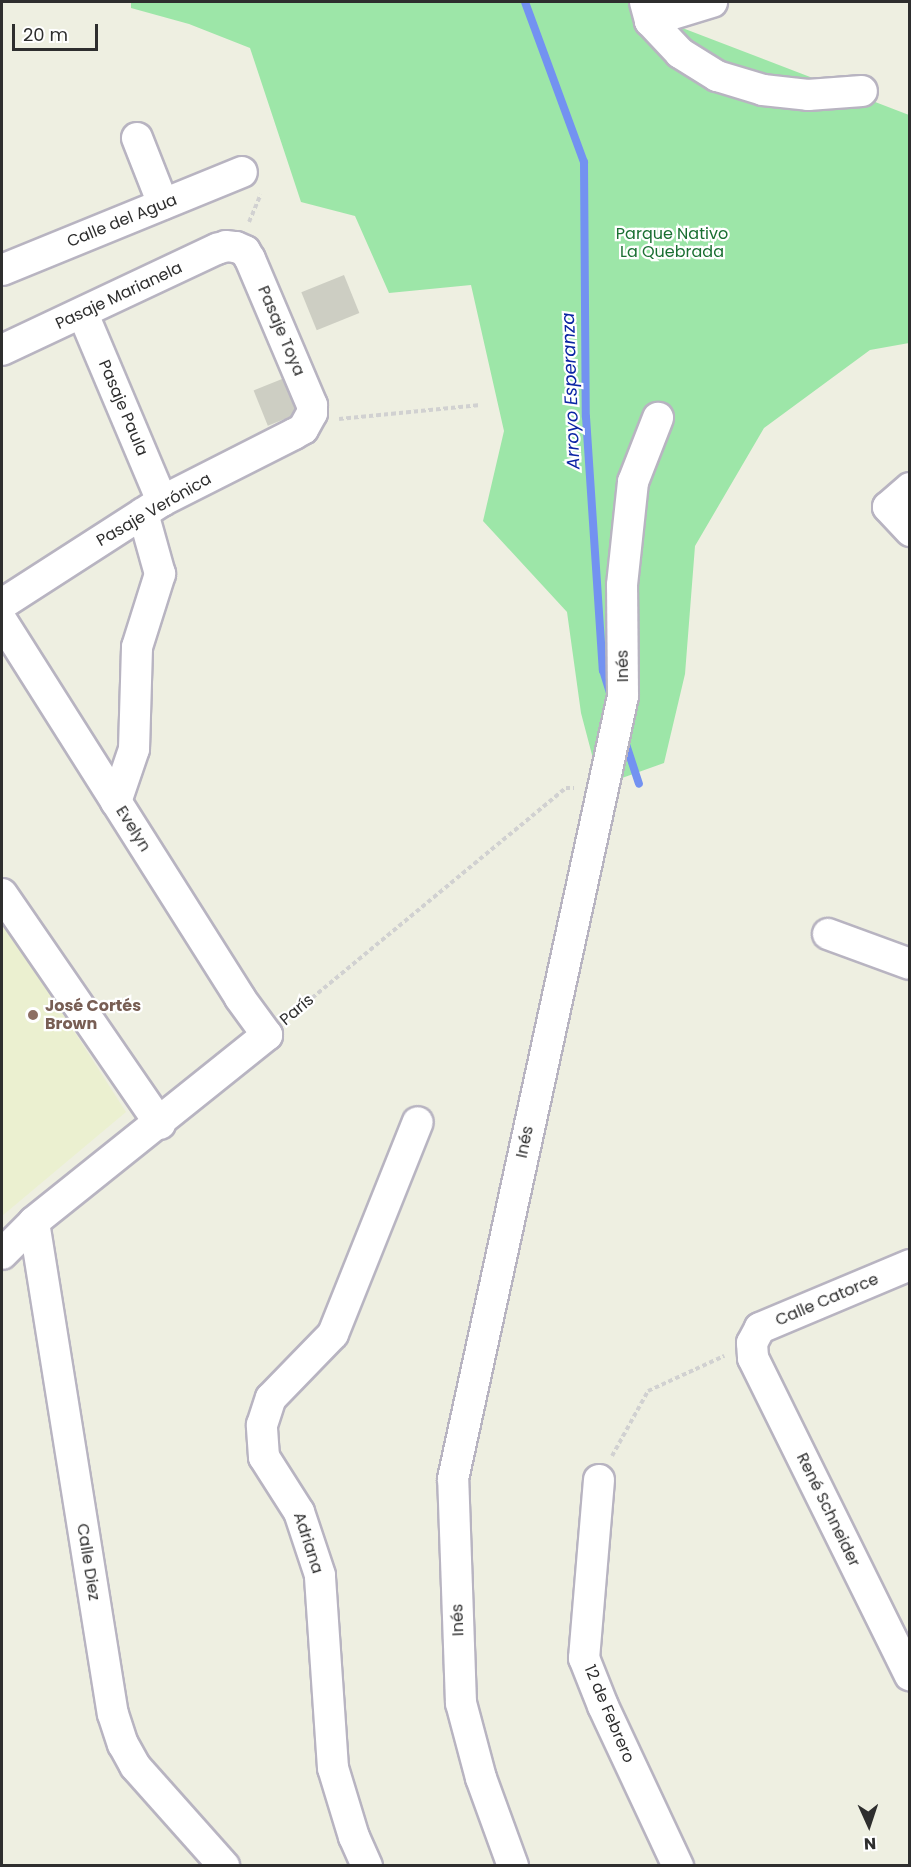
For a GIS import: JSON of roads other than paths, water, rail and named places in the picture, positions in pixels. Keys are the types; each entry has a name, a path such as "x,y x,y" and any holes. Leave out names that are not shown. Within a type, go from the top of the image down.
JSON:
{"street":[{"path":"647,11 712,2"},
{"path":"647,11 680,53 717,76 763,90 808,95 862,91"},
{"path":"136,138 163,204"},
{"name":"Calle del Agua","path":"2,270 242,172"},
{"name":"Pasaje Marianela","path":"2,350 83,314 217,249 226,246 236,247"},
{"name":"Pasaje Toya","path":"236,247 245,251 250,260 312,405 309,422"},
{"name":"Pasaje Paula","path":"83,314 153,507 160,574 137,647 135,749 116,802"},
{"name":"Inés","path":"513,1866 482,1778 461,1703 453,1479 623,696 622,585 633,482 658,418"},
{"name":"Pasaje Verónica","path":"2,604 153,507 294,434 309,422"},
{"path":"898,497 909,531"},
{"name":"Evelyn","path":"2,621 240,998 267,1035"},
{"path":"2,894 160,1124"},
{"path":"828,934 909,964"},
{"name":"París","path":"2,1254 34,1222 160,1124 267,1035"},
{"name":"Adriana","path":"367,1866 354,1837 333,1767 320,1575 299,1512 264,1457 262,1425 271,1398 333,1334 418,1122"},
{"name":"Calle Diez","path":"34,1222 113,1714 123,1744 135,1766 224,1866"},
{"name":"Calle Catorce","path":"752,1343 760,1328 909,1265"},
{"name":"René Schneider","path":"752,1343 753,1358 909,1675"},
{"name":"12 de Febrero","path":"599,1480 584,1658 603,1706 678,1866"}],"waterway":[{"name":"Arroyo Esperanza","path":"525,2 584,162 586,417 603,670 611,697"},
{"name":"Arroyo Esperanza","path":"624,738 639,784"}],"place":[{"name":"José Cortés Brown","path":"33,1015"}],"park label":[{"name":"Parque Nativo La Quebrada","path":"672,243"}]}
